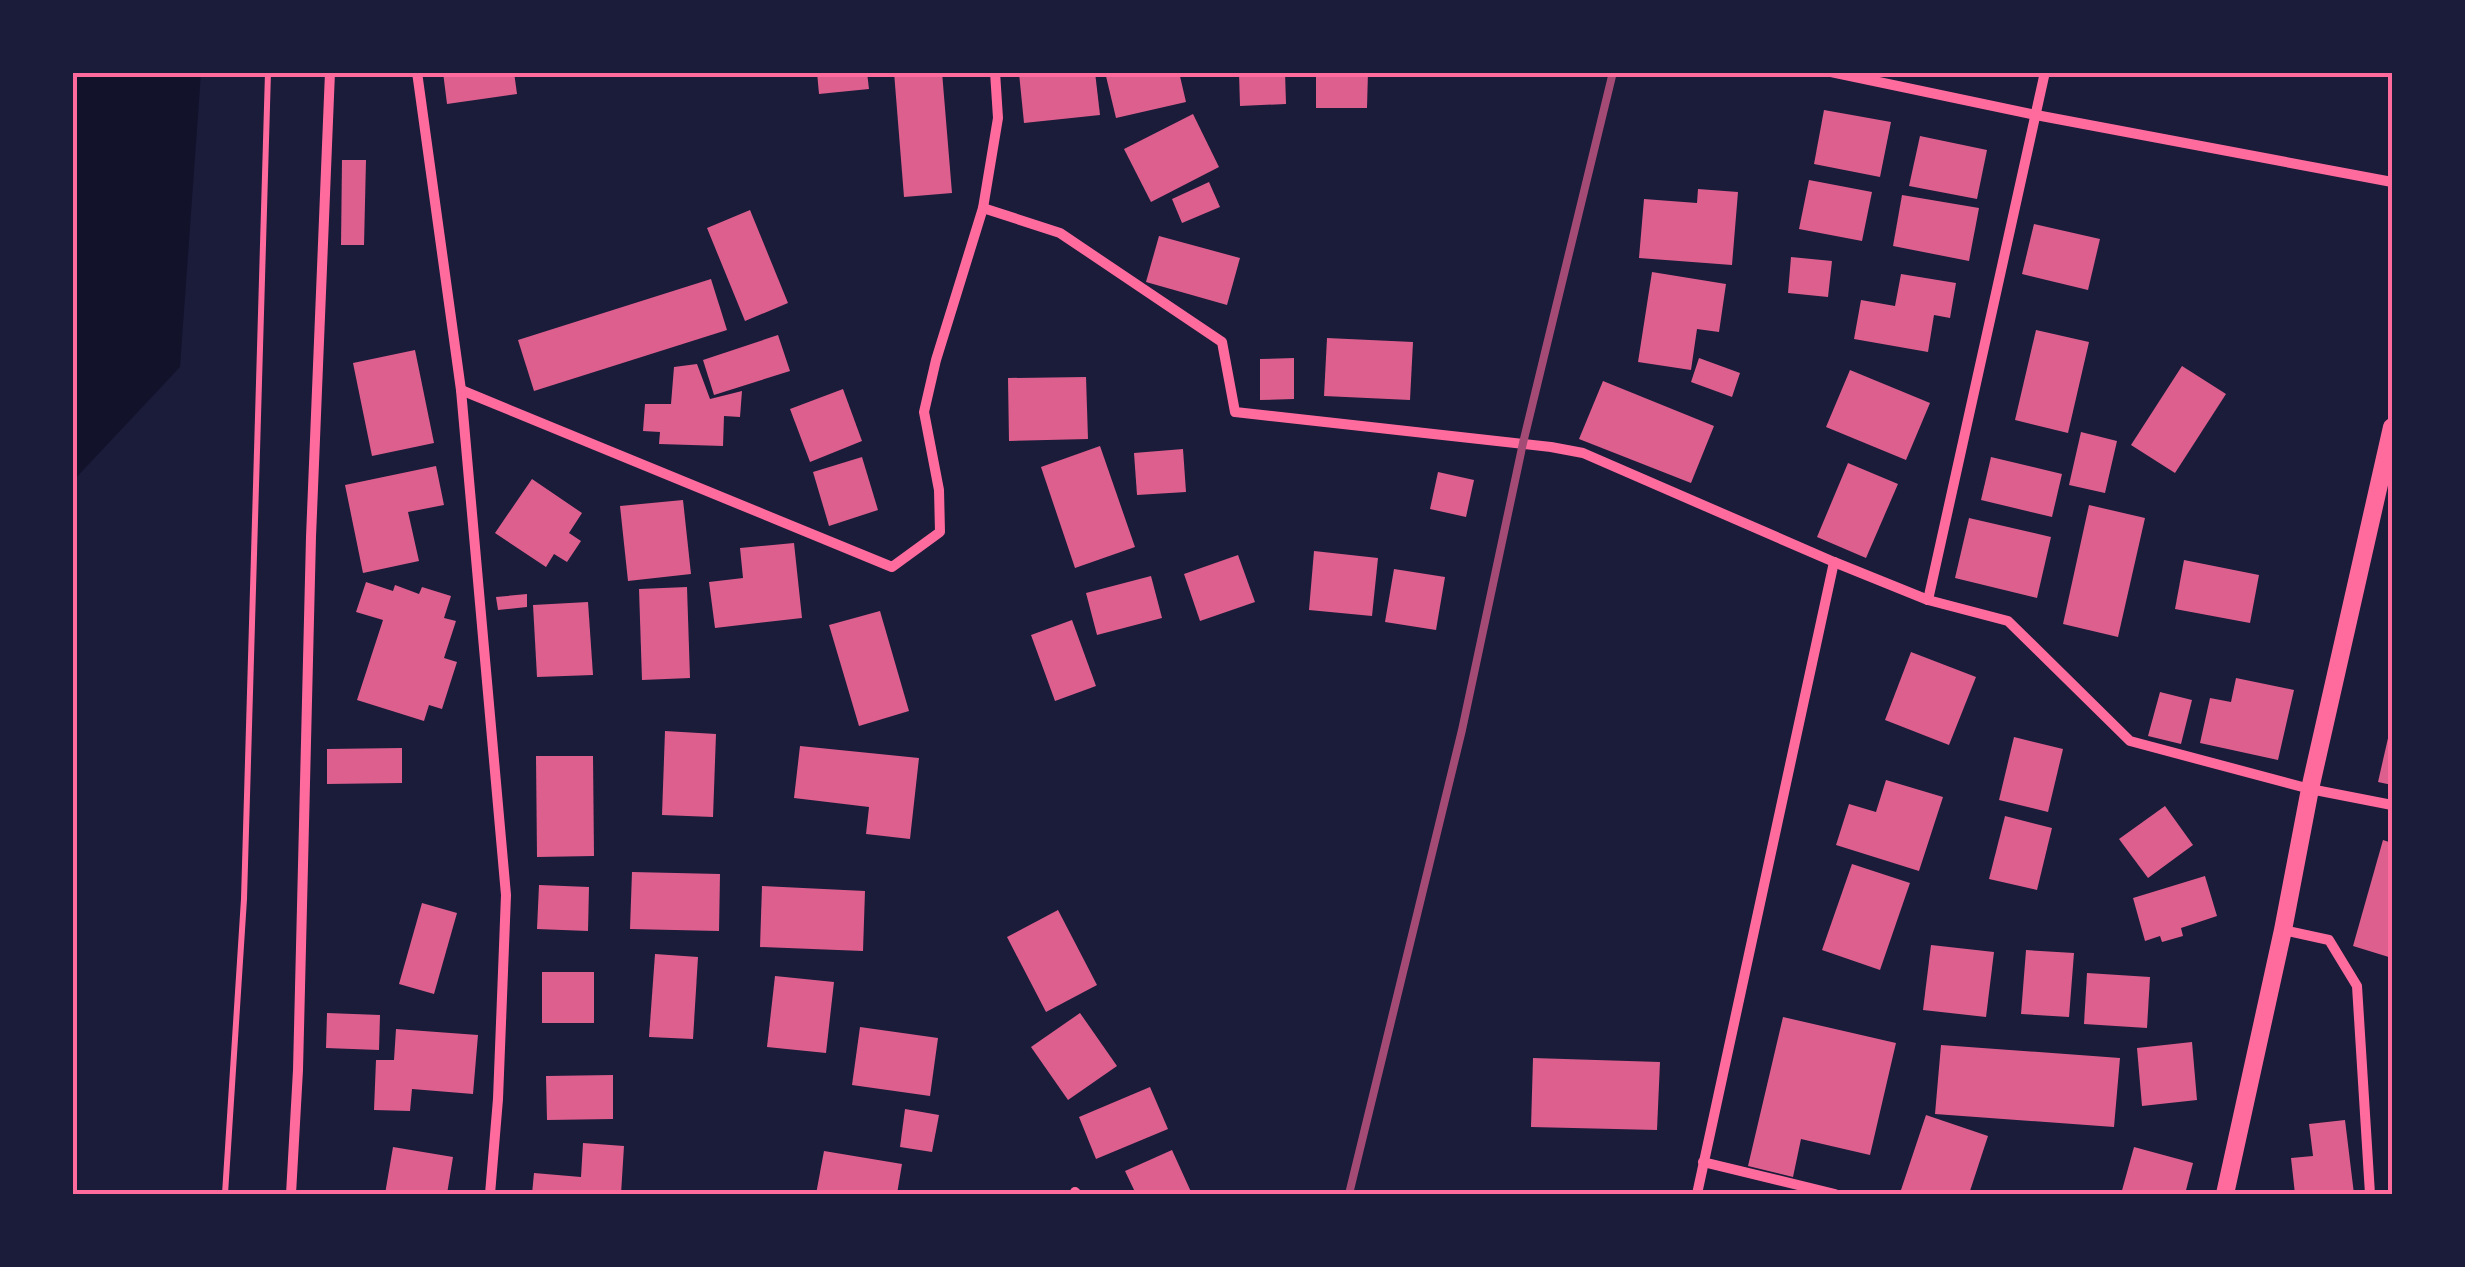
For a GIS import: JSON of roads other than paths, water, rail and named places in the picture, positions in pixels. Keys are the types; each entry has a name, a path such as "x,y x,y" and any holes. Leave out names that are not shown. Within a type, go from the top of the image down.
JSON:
{"street":[{"path":"291,1194 330,72"},
{"path":"417,72 461,390 506,896 490,1194"},
{"path":"461,390 892,567 940,532 938,490 924,412 983,208 998,118 995,72"},
{"path":"1831,72 2392,182"},
{"path":"1928,600 2044,72"},
{"path":"983,208 1060,233 1222,342 1235,412 1583,453 1928,600 2008,621 2130,741 2310,790 2392,805"},
{"path":"2225,1194 2392,427"},
{"path":"1697,1194 1834,562"},
{"path":"2284,930 2329,940 2357,986 2370,1194"},
{"path":"1703,1162 1835,1194"}],"railway":[{"path":"1349,1194 1462,730 1523,443 1613,72"}]}
